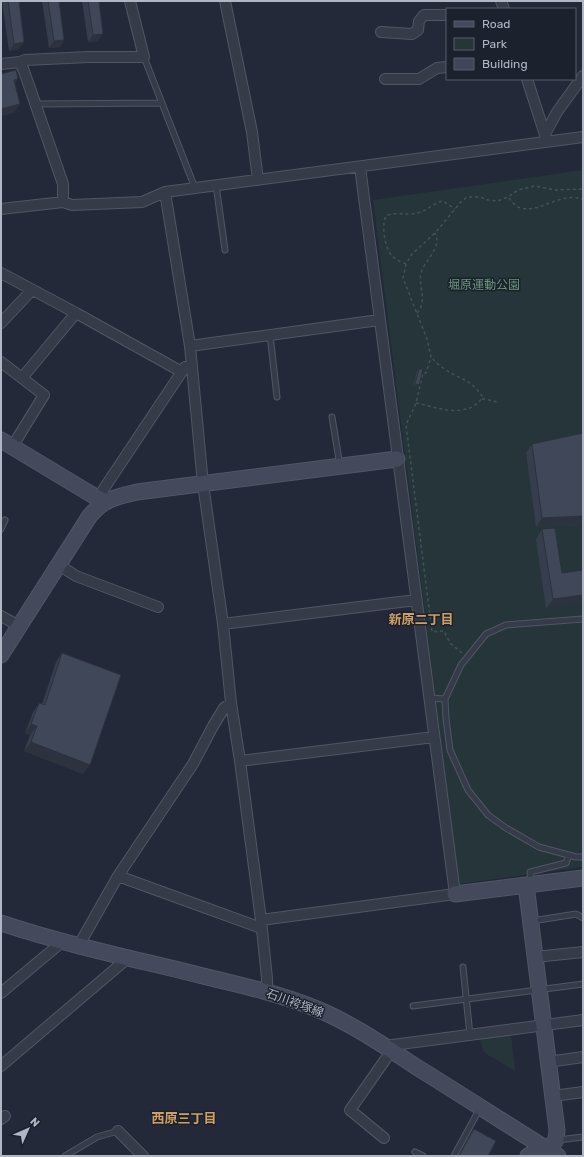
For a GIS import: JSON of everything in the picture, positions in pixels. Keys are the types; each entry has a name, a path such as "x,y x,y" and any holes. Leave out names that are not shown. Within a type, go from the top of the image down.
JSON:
{"street":[{"path":"1,64 25,60 89,57 144,58 130,1"},
{"path":"225,1 252,132 258,180"},
{"path":"381,32 412,34 418,30 419,20 424,15 446,15"},
{"path":"20,62 63,184 63,202"},
{"path":"385,79 419,79 437,68 446,67"},
{"path":"546,138 557,112 583,76"},
{"path":"527,80 546,138"},
{"path":"1,209 63,202 72,204 142,202 165,192 360,167 546,138 583,137"},
{"path":"360,167 455,894"},
{"path":"165,192 190,346 203,484 223,624 231,703 261,924 267,978 267,992"},
{"path":"1,274 76,313 182,372"},
{"path":"1,323 32,290"},
{"path":"22,378 76,313"},
{"path":"190,346 379,320"},
{"path":"104,502 103,490 191,359"},
{"path":"1,362 44,395 7,443 104,502"},
{"path":"1,655 89,517 104,502 137,492 397,459"},
{"path":"59,565 76,576 158,607"},
{"path":"223,624 416,600"},
{"path":"1,616 19,626"},
{"path":"79,945 118,876 193,764 224,708 231,703"},
{"path":"240,761 434,737"},
{"path":"118,876 261,924 455,894 583,878"},
{"path":"528,885 530,921 557,1130 552,1150 537,1152 528,1156"},
{"name":"石川袴塚線","path":"1,923 62,942 267,992 319,1010 388,1048 480,1108 552,1150"},
{"path":"1,992 62,942"},
{"path":"535,956 583,952"},
{"path":"1,1066 128,958"},
{"path":"384,1138 350,1110 388,1048 470,1035 583,1020"},
{"path":"548,1062 583,1058"},
{"path":"553,1096 583,1092"},
{"path":"118,1131 143,1156"}],"lane":[{"path":"144,58 195,188"},
{"path":"36,104 162,103"},
{"path":"216,185 225,250"},
{"path":"270,335 277,397"},
{"path":"332,416 340,467"},
{"path":"1,529 5,520"},
{"path":"583,619 506,625 486,634 461,665 445,699 450,750 468,790 488,815 506,828 539,847 576,857 583,857"},
{"path":"429,698 445,699"},
{"path":"528,885 530,872 566,863 568,855"},
{"path":"530,921 576,914 583,918"},
{"path":"463,967 470,1035"},
{"path":"413,1006 583,984"},
{"path":"454,1156 480,1108"},
{"path":"65,1156 97,1137 118,1131"},
{"path":"552,1150 583,1137"},
{"path":"415,1152 423,1156"}],"path":[{"path":"467,658 450,643 444,631 432,632 406,425 416,403 423,373 426,373 431,357 427,339 403,278 406,264 412,254 435,233 460,203 468,197 498,200 508,198 518,190 534,186 556,190 583,189"},
{"path":"508,198 520,208 530,208 561,198 583,199"},
{"path":"406,264 392,256 388,250 384,232 384,220 386,216 393,213 411,215 423,211 436,202 443,201 455,209"},
{"path":"417,313 420,310 423,292 420,278 421,272 437,243 435,233"},
{"path":"431,357 443,368 467,380 478,390 482,396 482,399"},
{"path":"482,399 492,402 499,402"},
{"path":"416,403 437,409 457,411 476,405 482,399"}],"green space":[{"name":"堀原運動公園","path":"583,170 583,867 459,884 373,200"},
{"path":"511,1034 515,1071 483,1051 480,1038"}],"building":[{"path":"8,1 19,1 24,42 14,44"},
{"path":"48,1 59,1 64,40 54,41"},
{"path":"88,1 99,1 103,34 93,35"},
{"path":"16,70 18,79 14,80 20,104 1,109 1,74"},
{"path":"419,369 423,369 419,385 415,384"},
{"path":"583,433 583,516 542,518 532,444"},
{"path":"555,528 562,573 583,570 583,595 553,599 542,529"},
{"path":"62,653 121,675 90,765 31,742 37,726 31,724 39,703 45,705"},
{"path":"474,1129 496,1141 488,1156 459,1156"}],"district":[{"name":"新原二丁目","path":"421,619"},
{"name":"西原三丁目","path":"184,1118"}]}
